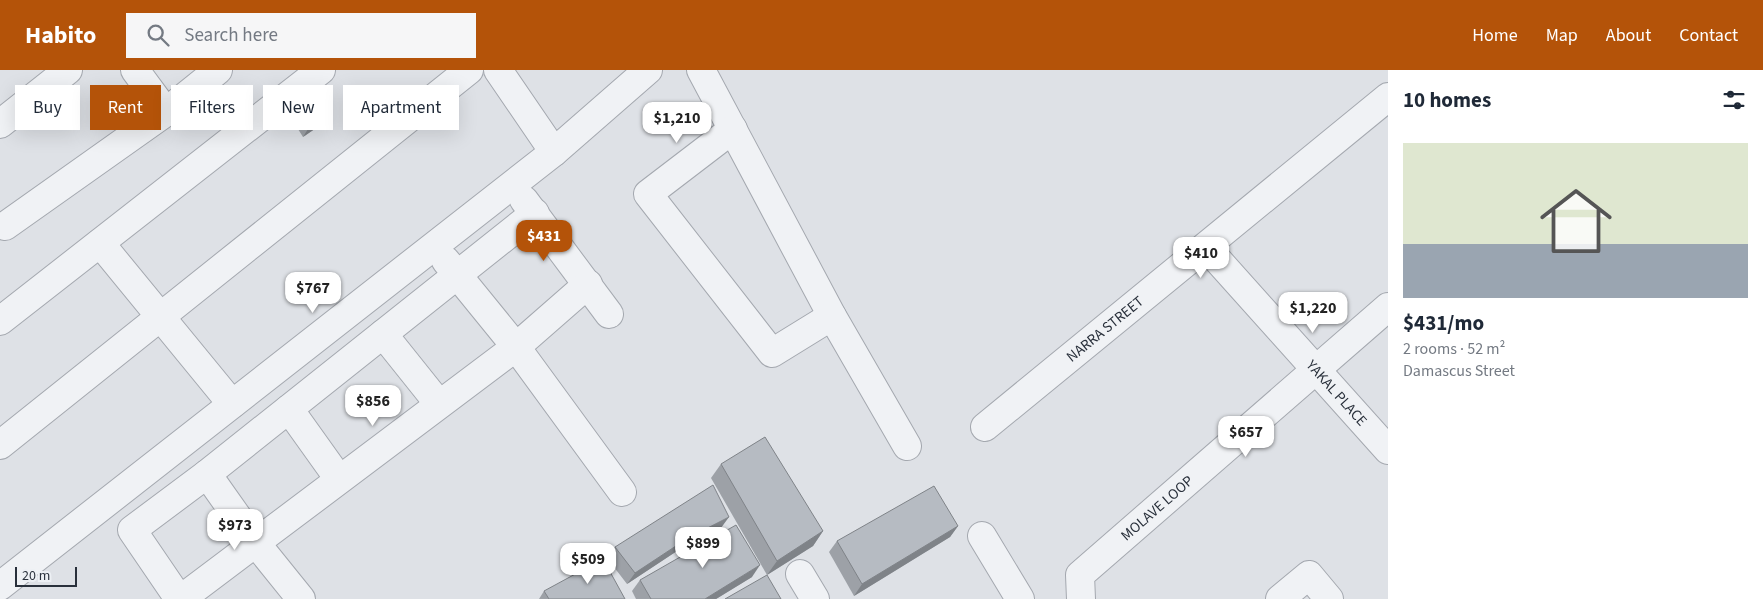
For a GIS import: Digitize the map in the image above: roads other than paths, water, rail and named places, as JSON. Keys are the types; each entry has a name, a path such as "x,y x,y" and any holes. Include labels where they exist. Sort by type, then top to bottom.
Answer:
{"street":[{"path":"0,124 68,70"},
{"path":"135,70 166,112"},
{"path":"2,225 166,112 218,70"},
{"path":"0,321 321,70"},
{"path":"0,445 469,70"},
{"path":"498,70 554,152"},
{"path":"0,586 554,152 648,70"},
{"path":"701,70 832,316 907,446"},
{"name":"NARRA STREET","path":"985,427 1388,97"},
{"path":"733,129 648,194 772,353 832,316"},
{"path":"513,184 609,314"},
{"path":"535,214 207,474 132,530 180,599 516,347 588,284"},
{"path":"100,243 232,404"},
{"path":"434,246 516,347 622,492"},
{"name":"YAKAL PLACE","path":"1206,247 1388,450"},
{"name":"MOLAVE LOOP","path":"1081,599 1080,575 1388,307"},
{"path":"383,334 439,404"},
{"path":"289,409 339,479"},
{"path":"207,474 255,542 301,599"},
{"path":"982,536 1020,599"},
{"path":"800,574 815,599"},
{"path":"1280,599 1309,575 1329,599"}]}
